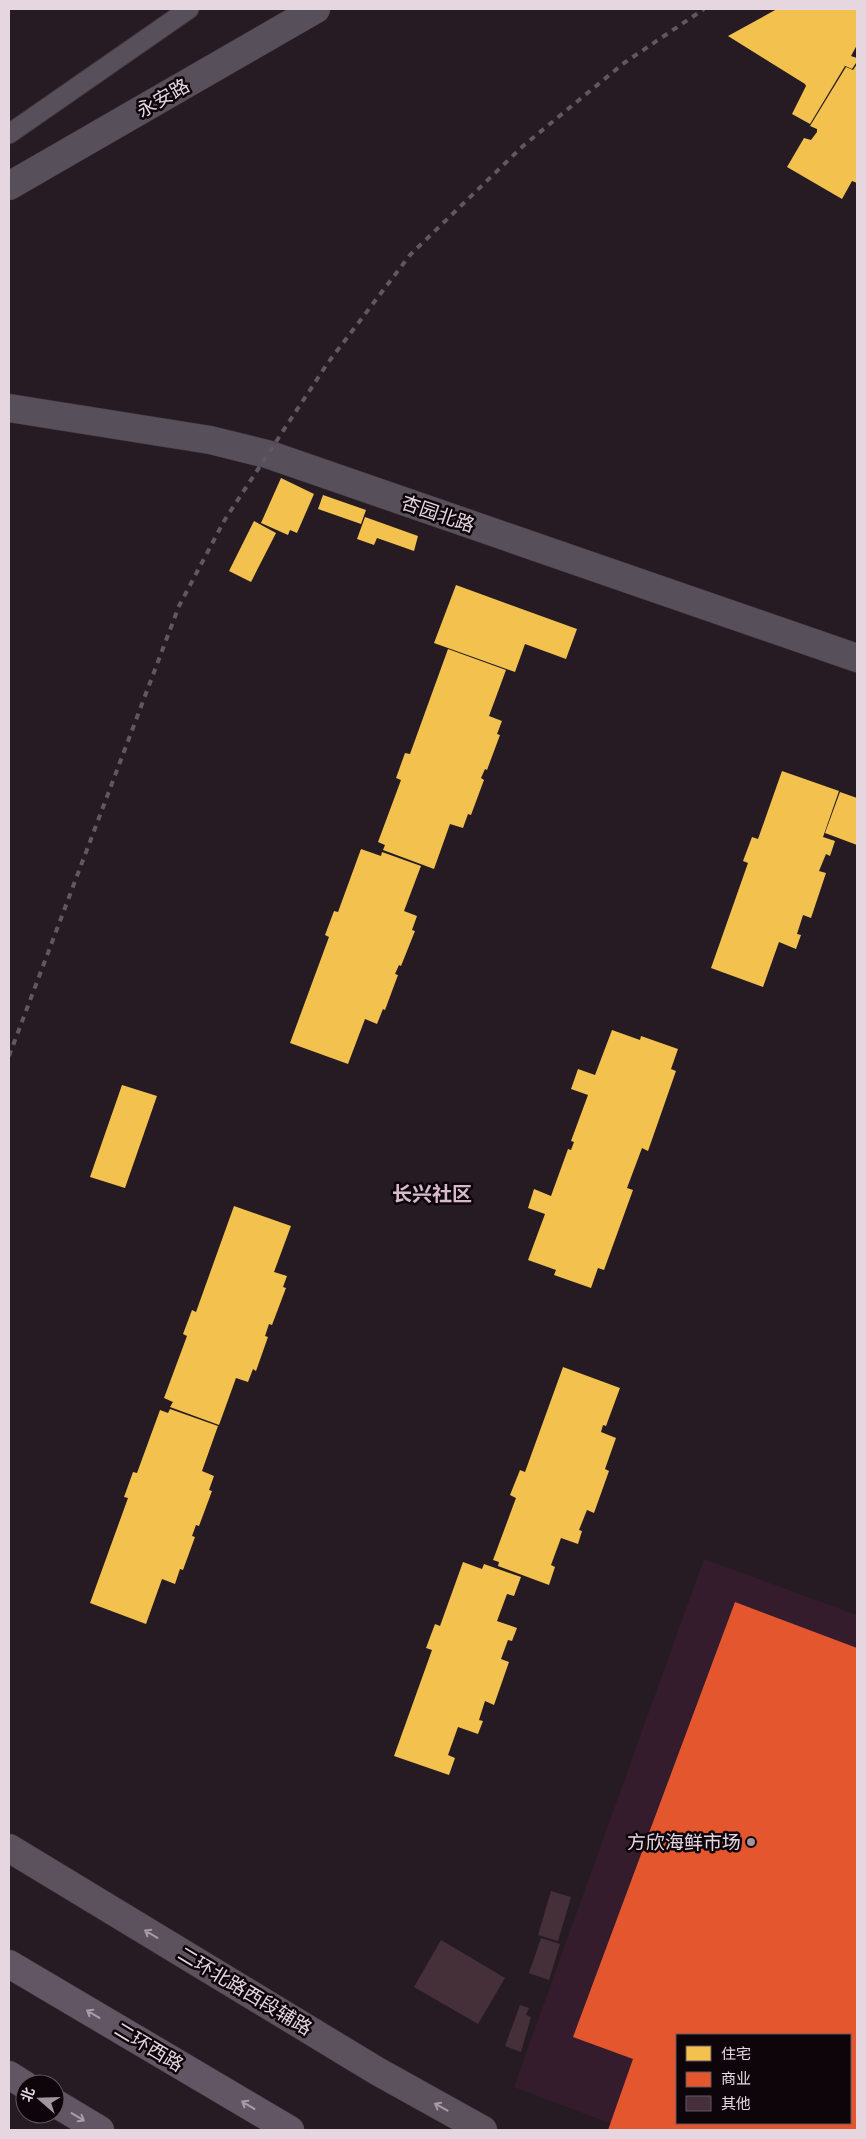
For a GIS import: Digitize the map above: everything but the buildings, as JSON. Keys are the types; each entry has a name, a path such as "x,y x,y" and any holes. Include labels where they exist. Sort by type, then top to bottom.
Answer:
{"highway":[{"name":"二环西路","path":"9,1964 290,2130"},
{"path":"65,2109 100,2130"}],"main road":[{"name":"二环北路西段辅路","path":"9,1848 377,2071 483,2130"}],"street":[{"name":"永安路","path":"9,186 316,9"},
{"name":"杏园北路","path":"9,408 210,440 267,454 857,658"}],"lane":[{"path":"9,134 189,9"}],"shaded area":[{"name":"方欣海鲜市场","path":"704,1559 857,1615 857,2130 628,2130 514,2087"}],"railway":[{"path":"9,1056 179,606 224,521 327,364 410,255 523,146 624,63 704,9"}],"place":[{"name":"方欣海鲜市场","path":"751,1842"}],"district":[{"name":"长兴社区","path":"432,1194"}]}
